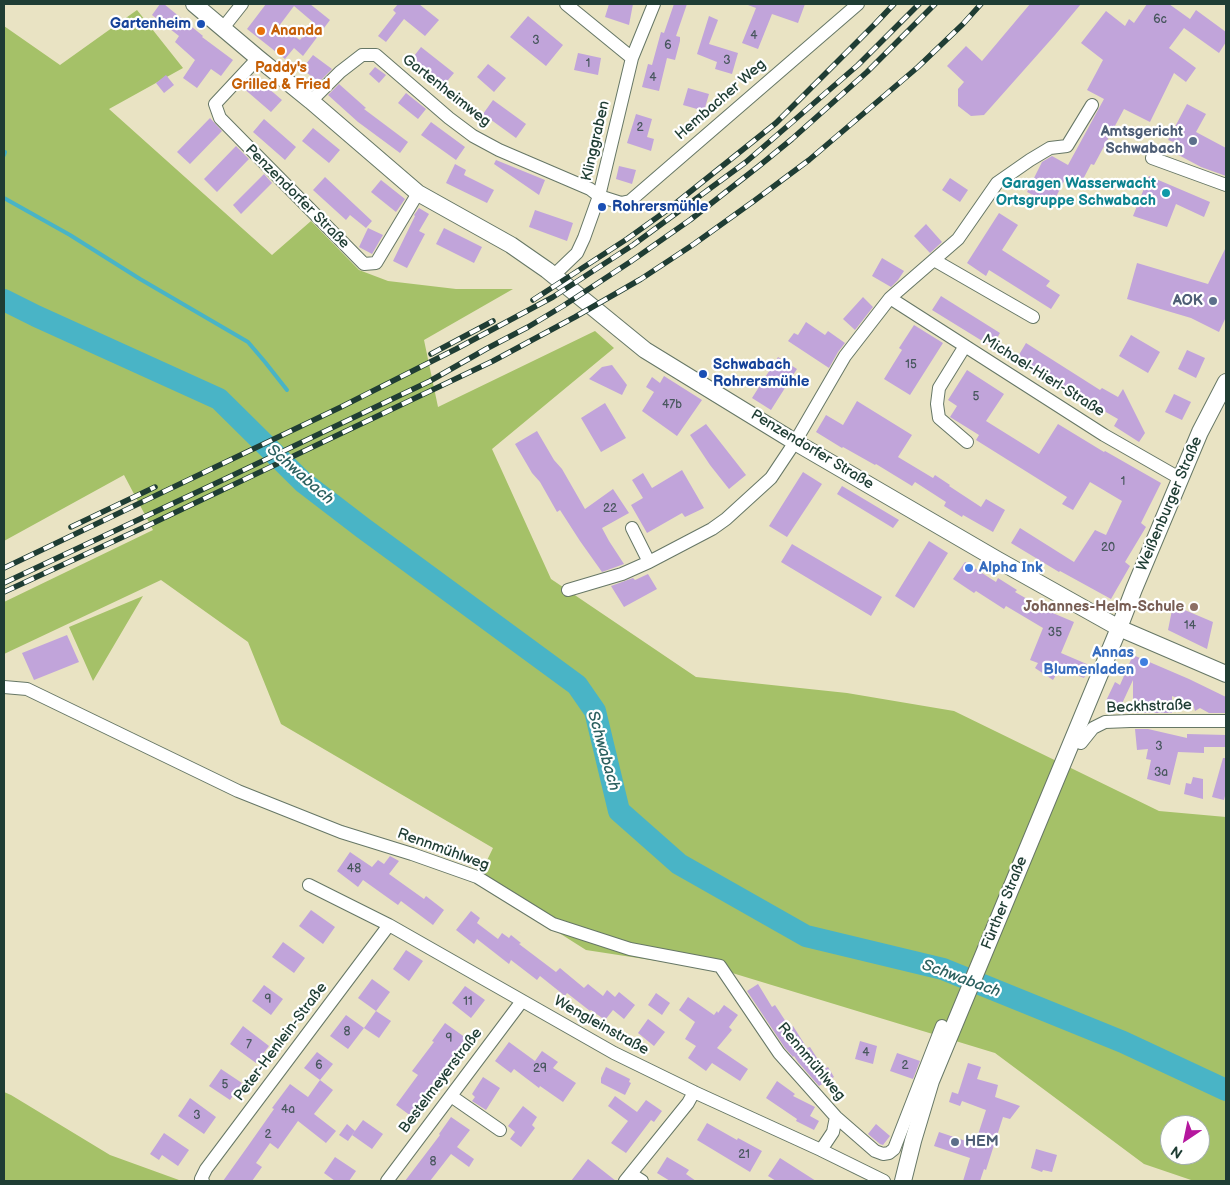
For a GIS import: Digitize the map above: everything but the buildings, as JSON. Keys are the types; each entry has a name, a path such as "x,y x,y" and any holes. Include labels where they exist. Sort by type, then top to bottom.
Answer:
{"main road":[{"name":"Penzendorfer Straße","path":"194,4 418,193 511,245 553,276 645,350 795,442 1119,628 1226,674"},
{"name":"Weißenburger Straße","path":"1119,628 1200,432 1226,382"},
{"name":"Fürther Straße","path":"903,1181 931,1081 1119,628"}],"street":[{"path":"224,28 242,4"},
{"path":"566,4 632,58"},
{"name":"Klinggraben","path":"553,276 577,253 600,196 632,58 654,4"},
{"name":"Hembacher Weg","path":"600,196 621,203 630,200 858,4"},
{"name":"Gartenheimweg","path":"311,101 340,72 362,55 376,55 449,118 473,136 499,150 590,189 600,196"},
{"name":"Penzendorfer Straße","path":"258,58 215,104 220,118 364,264 376,263 418,193"},
{"path":"568,590 622,574 712,529 726,519 771,478 795,442 845,356 890,298 958,239 997,182 1050,148 1067,146 1092,105"},
{"path":"1152,158 1226,185"},
{"path":"934,260 1033,317"},
{"name":"Michael-Hierl-Straße","path":"890,298 1104,435 1181,479"},
{"path":"965,346 939,388 937,404 939,418 968,442"},
{"path":"632,528 649,562"},
{"name":"Rennmühlweg","path":"4,687 27,689 238,791 341,832 477,877 553,924 630,948 720,966 779,1053 836,1117 833,1132 821,1150"},
{"name":"Beckhstraße","path":"1081,743 1093,728 1105,722 1130,720 1226,721"},
{"name":"Wengleinstraße","path":"309,885 388,925 614,1053 884,1181"},
{"name":"Peter-Henlein-Straße","path":"202,1180 206,1168 388,925"},
{"name":"Bestelmeyerstraße","path":"387,1181 522,1001"},
{"path":"836,1117 875,1151 883,1154 890,1153 894,1149 942,1026"},
{"path":"633,1179 694,1092"},
{"path":"450,1096 500,1130"}],"green space":[{"path":"137,10 183,68 109,109 272,255 311,221 359,270 388,281 456,289 513,289 424,340 438,407 595,331 614,348 492,449 551,579 696,677 847,693 954,711 1159,811 1226,817 1226,1181 1194,1181 1144,1164 995,1053 729,972 586,950 477,881 493,848 281,724 248,642 161,580 4,654 4,602 153,530 124,475 4,541 4,26 60,65"},
{"path":"143,596 93,681 69,627"},
{"path":"4,1092 110,1155 179,1181 4,1181"}],"waterway":[{"path":"4,198 70,235 140,279 248,342 287,390"},
{"name":"Schwabach","path":"4,300 219,399 303,482 577,685 595,711 619,811 679,864 806,936 943,969 1123,1042 1226,1090"}],"railway":[{"path":"533,300 627,239 666,211 776,123 894,4"},
{"path":"4,568 341,407 553,297 633,245 746,162 858,65 919,4"},
{"path":"4,583 430,381 563,306 690,220 759,166 867,72 935,4"},
{"path":"4,592 493,361 641,279 694,244 809,160 918,67 981,4"},
{"path":"431,354 493,321"},
{"path":"71,527 155,487"}],"place":[{"name":"Gartenheim","path":"201,24"},
{"name":"Ananda","path":"261,31"},
{"name":"Paddy's Grilled & Fried","path":"281,51"},
{"name":"Amtsgericht Schwabach","path":"1193,141"},
{"name":"Garagen Wasserwacht Ortsgruppe Schwabach","path":"1166,193"},
{"name":"Rohrersmühle","path":"602,207"},
{"name":"AOK","path":"1213,301"},
{"name":"Schwabach Rohrersmühle","path":"703,374"},
{"name":"Alpha Ink","path":"969,568"},
{"name":"Johannes-Helm-Schule","path":"1194,607"},
{"name":"Annas Blumenladen","path":"1144,662"},
{"name":"HEM","path":"955,1142"}]}
